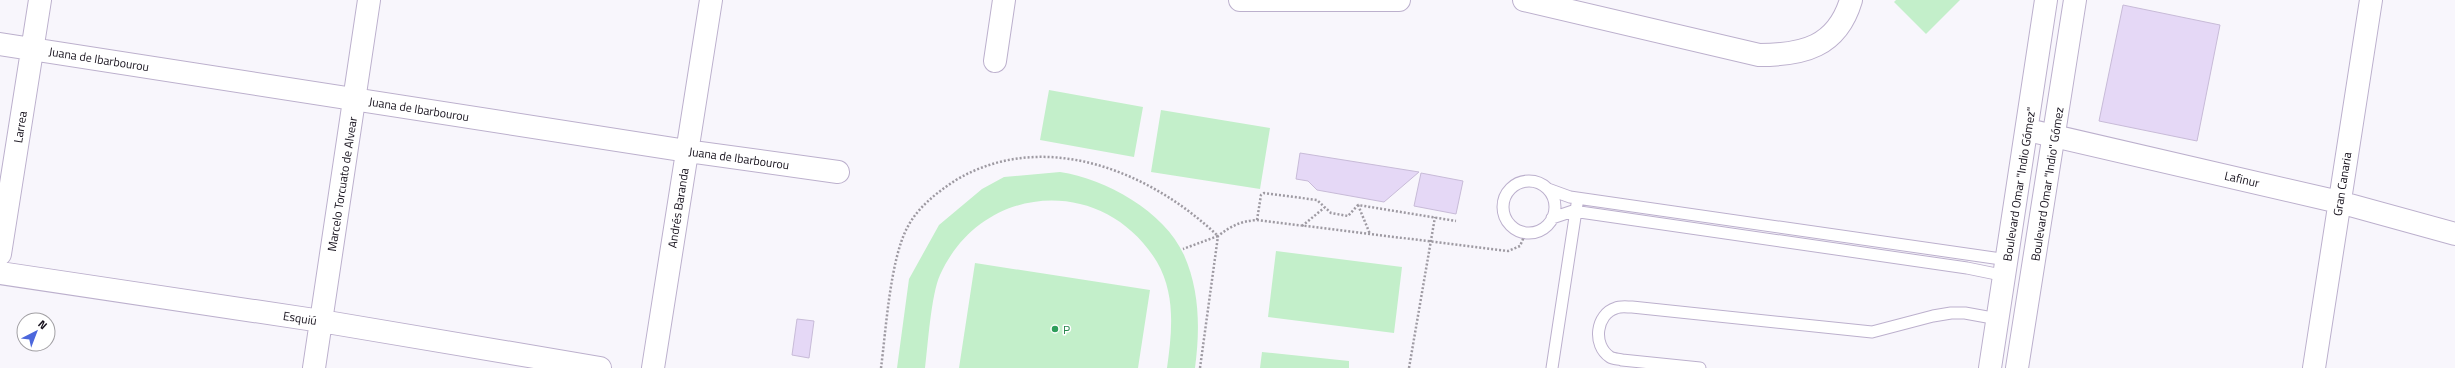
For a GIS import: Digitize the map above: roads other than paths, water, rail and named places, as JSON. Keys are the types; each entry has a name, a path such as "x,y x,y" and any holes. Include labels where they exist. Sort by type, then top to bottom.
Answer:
{"street":[{"name":"Larrea","path":"0,254 40,0"},
{"name":"Marcelo Torcuato de Alvear","path":"314,368 369,0"},
{"name":"Andrés Baranda","path":"653,368 711,0"},
{"path":"995,61 1004,0"},
{"path":"1240,0 1399,0"},
{"path":"1524,0 1759,55 1786,55 1818,45 1836,32 1846,17 1851,0"},
{"name":"Boulevard Omar \"Indio Gómez\"","path":"1990,368 2028,130 2046,0"},
{"name":"Boulevard Omar \"Indio\" Gómez","path":"2017,368 2075,0"},
{"name":"Gran Canaria","path":"2314,368 2372,0"},
{"name":"Juana de Ibarbourou","path":"0,44 687,151 838,172"},
{"name":"Lafinur","path":"2028,130 2339,202 2455,234"},
{"name":"Esquiú","path":"0,273 321,321 600,368"}],"lane":[{"path":"1527,181 1542,184 1555,193 1578,198 2007,268 1967,268 1576,211 1566,212 1552,218 1541,230 1526,232 1518,230 1507,220 1503,206 1508,191 1513,186 1527,181"},
{"path":"1548,189 1554,203 1552,218"},
{"path":"1552,368 1578,198"},
{"path":"1700,368 1622,360 1610,357 1602,347 1598,332 1602,317 1616,308 1632,307 1872,332 1933,316 1951,313 1965,312 1998,319"}],"place":[{"name":"P","path":"1055,329"}]}
